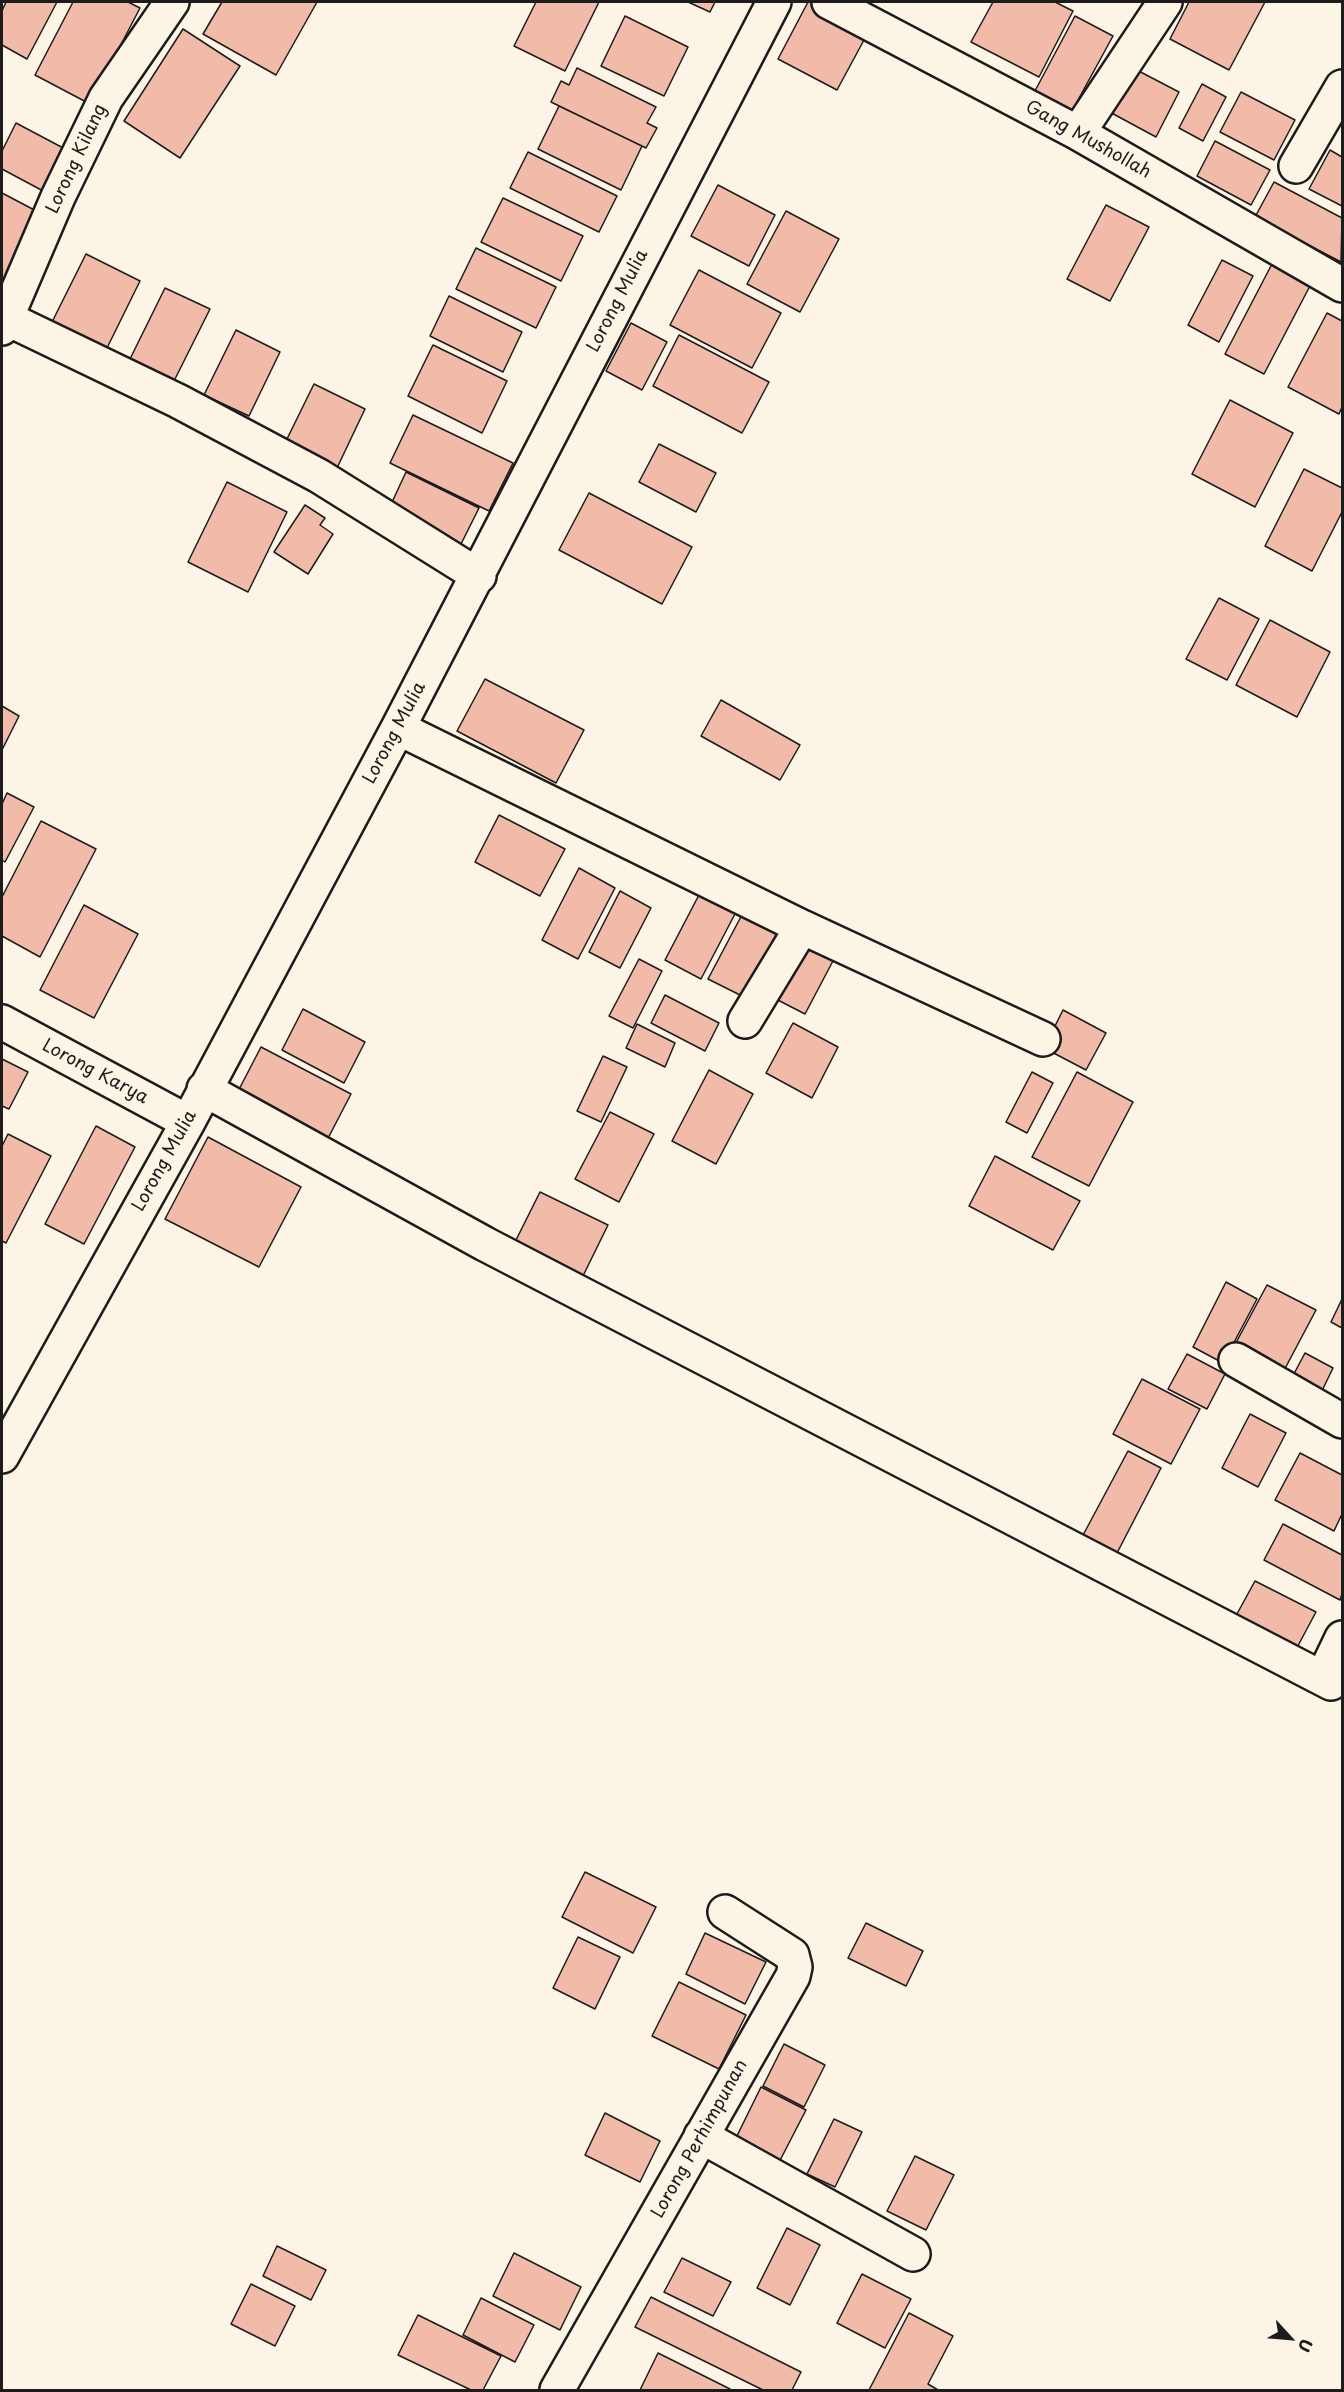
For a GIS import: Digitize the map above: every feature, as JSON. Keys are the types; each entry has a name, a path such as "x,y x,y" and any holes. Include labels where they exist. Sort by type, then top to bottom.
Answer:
{"street":[{"name":"Lorong Kilang","path":"4,323 58,197 106,98 171,2"},
{"name":"Lorong Mulia","path":"2,1456 188,1122 479,576 622,292 774,2"},
{"name":"Gang Mushollah","path":"829,2 1078,133 1342,285"},
{"path":"1078,133 1165,2"},
{"path":"1296,166 1342,87"},
{"path":"4,323 178,401 319,476 479,576"},
{"path":"398,728 802,927 1043,1039"},
{"path":"745,1021 802,927"},
{"name":"Lorong Karya","path":"2,1022 188,1122"},
{"path":"204,1089 485,1244 1331,1683 1328,1675 1330,1663 1342,1638"},
{"path":"1236,1360 1342,1421"},
{"name":"Lorong Perhimpunan","path":"557,2391 626,2274 701,2136 794,1976 795,1966 792,1955 725,1912"},
{"path":"701,2136 913,2254"}],"building":[{"path":"6,2 57,2 27,59 2,45 2,11"},
{"path":"73,2 128,2 140,8 90,104 35,75"},
{"path":"222,2 317,2 276,75 203,34"},
{"path":"536,2 599,2 565,71 514,46"},
{"path":"688,2 715,2 710,12"},
{"path":"808,2 823,2 871,27 837,90 778,59"},
{"path":"993,2 1055,2 1073,11 1039,77 971,42"},
{"path":"1189,2 1265,2 1229,70 1170,39"},
{"path":"625,16 688,47 664,96 601,66"},
{"path":"1075,16 1113,36 1066,122 1029,102"},
{"path":"183,29 240,66 180,158 124,121"},
{"path":"1129,66 1179,92 1156,137 1106,110"},
{"path":"577,68 656,107 647,123 657,128 646,148 551,102 561,81 569,85"},
{"path":"1202,84 1226,97 1203,141 1179,128"},
{"path":"1241,92 1295,120 1274,160 1220,132"},
{"path":"559,106 642,146 621,190 538,149"},
{"path":"16,123 67,150 45,192 2,169 2,151"},
{"path":"1215,141 1270,170 1251,205 1197,176"},
{"path":"1330,150 1342,157 1342,206 1309,189"},
{"path":"528,152 617,196 599,232 510,188"},
{"path":"1274,182 1342,218 1341,262 1255,217"},
{"path":"718,185 775,215 749,266 691,236"},
{"path":"2,193 42,214 4,288 2,287"},
{"path":"503,198 583,236 561,281 481,242"},
{"path":"1106,205 1149,227 1110,301 1067,279"},
{"path":"786,211 839,239 800,312 747,284"},
{"path":"476,248 556,287 536,328 456,289"},
{"path":"86,254 140,281 105,352 50,326"},
{"path":"1222,260 1253,276 1219,342 1188,325"},
{"path":"1273,262 1312,282 1264,374 1225,354"},
{"path":"699,270 781,313 752,368 670,325"},
{"path":"165,288 210,309 173,383 129,361"},
{"path":"449,296 522,332 503,372 430,336"},
{"path":"1327,313 1342,321 1342,407 1339,414 1288,387"},
{"path":"631,323 667,342 642,390 606,371"},
{"path":"236,330 280,352 249,416 204,395"},
{"path":"679,335 769,382 742,433 653,386"},
{"path":"433,345 507,381 482,433 408,396"},
{"path":"314,384 365,409 337,468 285,443"},
{"path":"1230,400 1293,433 1255,507 1192,474"},
{"path":"413,415 513,463 489,511 390,463"},
{"path":"659,444 716,473 696,512 639,482"},
{"path":"1304,469 1342,488 1342,512 1312,571 1265,546"},
{"path":"406,472 479,508 459,548 387,513"},
{"path":"227,482 287,512 248,592 188,562"},
{"path":"589,493 692,547 662,604 559,550"},
{"path":"305,505 325,518 320,525 333,534 308,574 274,552"},
{"path":"1219,598 1259,619 1227,680 1186,659"},
{"path":"1270,620 1330,652 1297,717 1236,685"},
{"path":"485,679 584,730 556,783 457,731"},
{"path":"721,700 800,745 780,780 701,736"},
{"path":"2,706 19,716 2,750"},
{"path":"7,793 34,807 5,862 2,860 2,804"},
{"path":"499,815 565,849 540,896 475,862"},
{"path":"41,821 96,849 40,957 2,936 2,897"},
{"path":"579,868 615,888 578,959 542,940"},
{"path":"620,891 651,908 620,968 589,952"},
{"path":"700,893 736,912 701,979 665,960"},
{"path":"84,905 138,934 94,1018 40,990"},
{"path":"744,911 779,929 744,997 708,979"},
{"path":"799,940 834,959 805,1014 770,996"},
{"path":"639,959 662,971 633,1028 609,1016"},
{"path":"665,995 719,1023 705,1051 651,1023"},
{"path":"303,1009 365,1042 344,1083 282,1050"},
{"path":"1063,1010 1106,1033 1086,1070 1044,1048"},
{"path":"793,1023 838,1047 812,1098 766,1073"},
{"path":"637,1024 675,1043 665,1067 626,1048"},
{"path":"261,1047 351,1094 324,1146 234,1099"},
{"path":"603,1056 627,1067 601,1122 577,1111"},
{"path":"2,1059 28,1072 9,1109 2,1106"},
{"path":"709,1070 753,1094 716,1164 672,1141"},
{"path":"1032,1072 1053,1083 1027,1133 1006,1122"},
{"path":"1077,1072 1133,1102 1089,1186 1032,1157"},
{"path":"610,1112 654,1134 619,1202 575,1179"},
{"path":"96,1126 135,1147 84,1244 45,1224"},
{"path":"8,1134 51,1156 6,1243 2,1241 2,1146"},
{"path":"208,1137 301,1187 259,1267 165,1219"},
{"path":"995,1156 1080,1201 1053,1250 969,1206"},
{"path":"540,1192 608,1225 580,1282 512,1248"},
{"path":"1226,1282 1257,1299 1223,1363 1193,1347"},
{"path":"1267,1285 1316,1310 1280,1378 1231,1352"},
{"path":"1342,1299 1342,1328 1331,1322"},
{"path":"1305,1353 1333,1368 1317,1401 1288,1385"},
{"path":"1187,1354 1225,1374 1207,1409 1168,1389"},
{"path":"1142,1379 1200,1409 1171,1464 1113,1434"},
{"path":"1250,1414 1286,1433 1258,1487 1222,1468"},
{"path":"1128,1451 1161,1468 1116,1555 1082,1537"},
{"path":"1300,1453 1342,1475 1342,1514 1334,1531 1275,1500"},
{"path":"1283,1524 1342,1555 1340,1600 1264,1560"},
{"path":"1255,1581 1316,1612 1293,1655 1232,1623"},
{"path":"585,1872 656,1907 633,1953 562,1917"},
{"path":"866,1923 923,1951 906,1986 848,1958"},
{"path":"705,1933 766,1962 745,2004 686,1974"},
{"path":"578,1937 620,1957 595,2009 553,1988"},
{"path":"679,1982 746,2015 719,2069 652,2036"},
{"path":"784,2044 825,2065 804,2107 763,2086"},
{"path":"761,2087 806,2110 774,2172 730,2150"},
{"path":"605,2113 660,2141 640,2182 585,2155"},
{"path":"834,2119 862,2132 835,2187 807,2174"},
{"path":"915,2156 954,2175 926,2230 887,2211"},
{"path":"787,2228 820,2245 790,2305 757,2288"},
{"path":"277,2246 326,2270 311,2300 263,2276"},
{"path":"514,2253 581,2287 560,2330 493,2296"},
{"path":"682,2258 731,2282 713,2316 664,2292"},
{"path":"862,2274 911,2299 885,2348 837,2323"},
{"path":"251,2284 295,2306 275,2346 231,2324"},
{"path":"651,2297 801,2372 792,2390 763,2390 635,2327"},
{"path":"481,2298 534,2325 515,2362 463,2335"},
{"path":"909,2313 953,2336 928,2384 938,2390 869,2390"},
{"path":"418,2315 501,2356 483,2390 471,2390 398,2355"},
{"path":"658,2353 730,2389 640,2390"}]}
